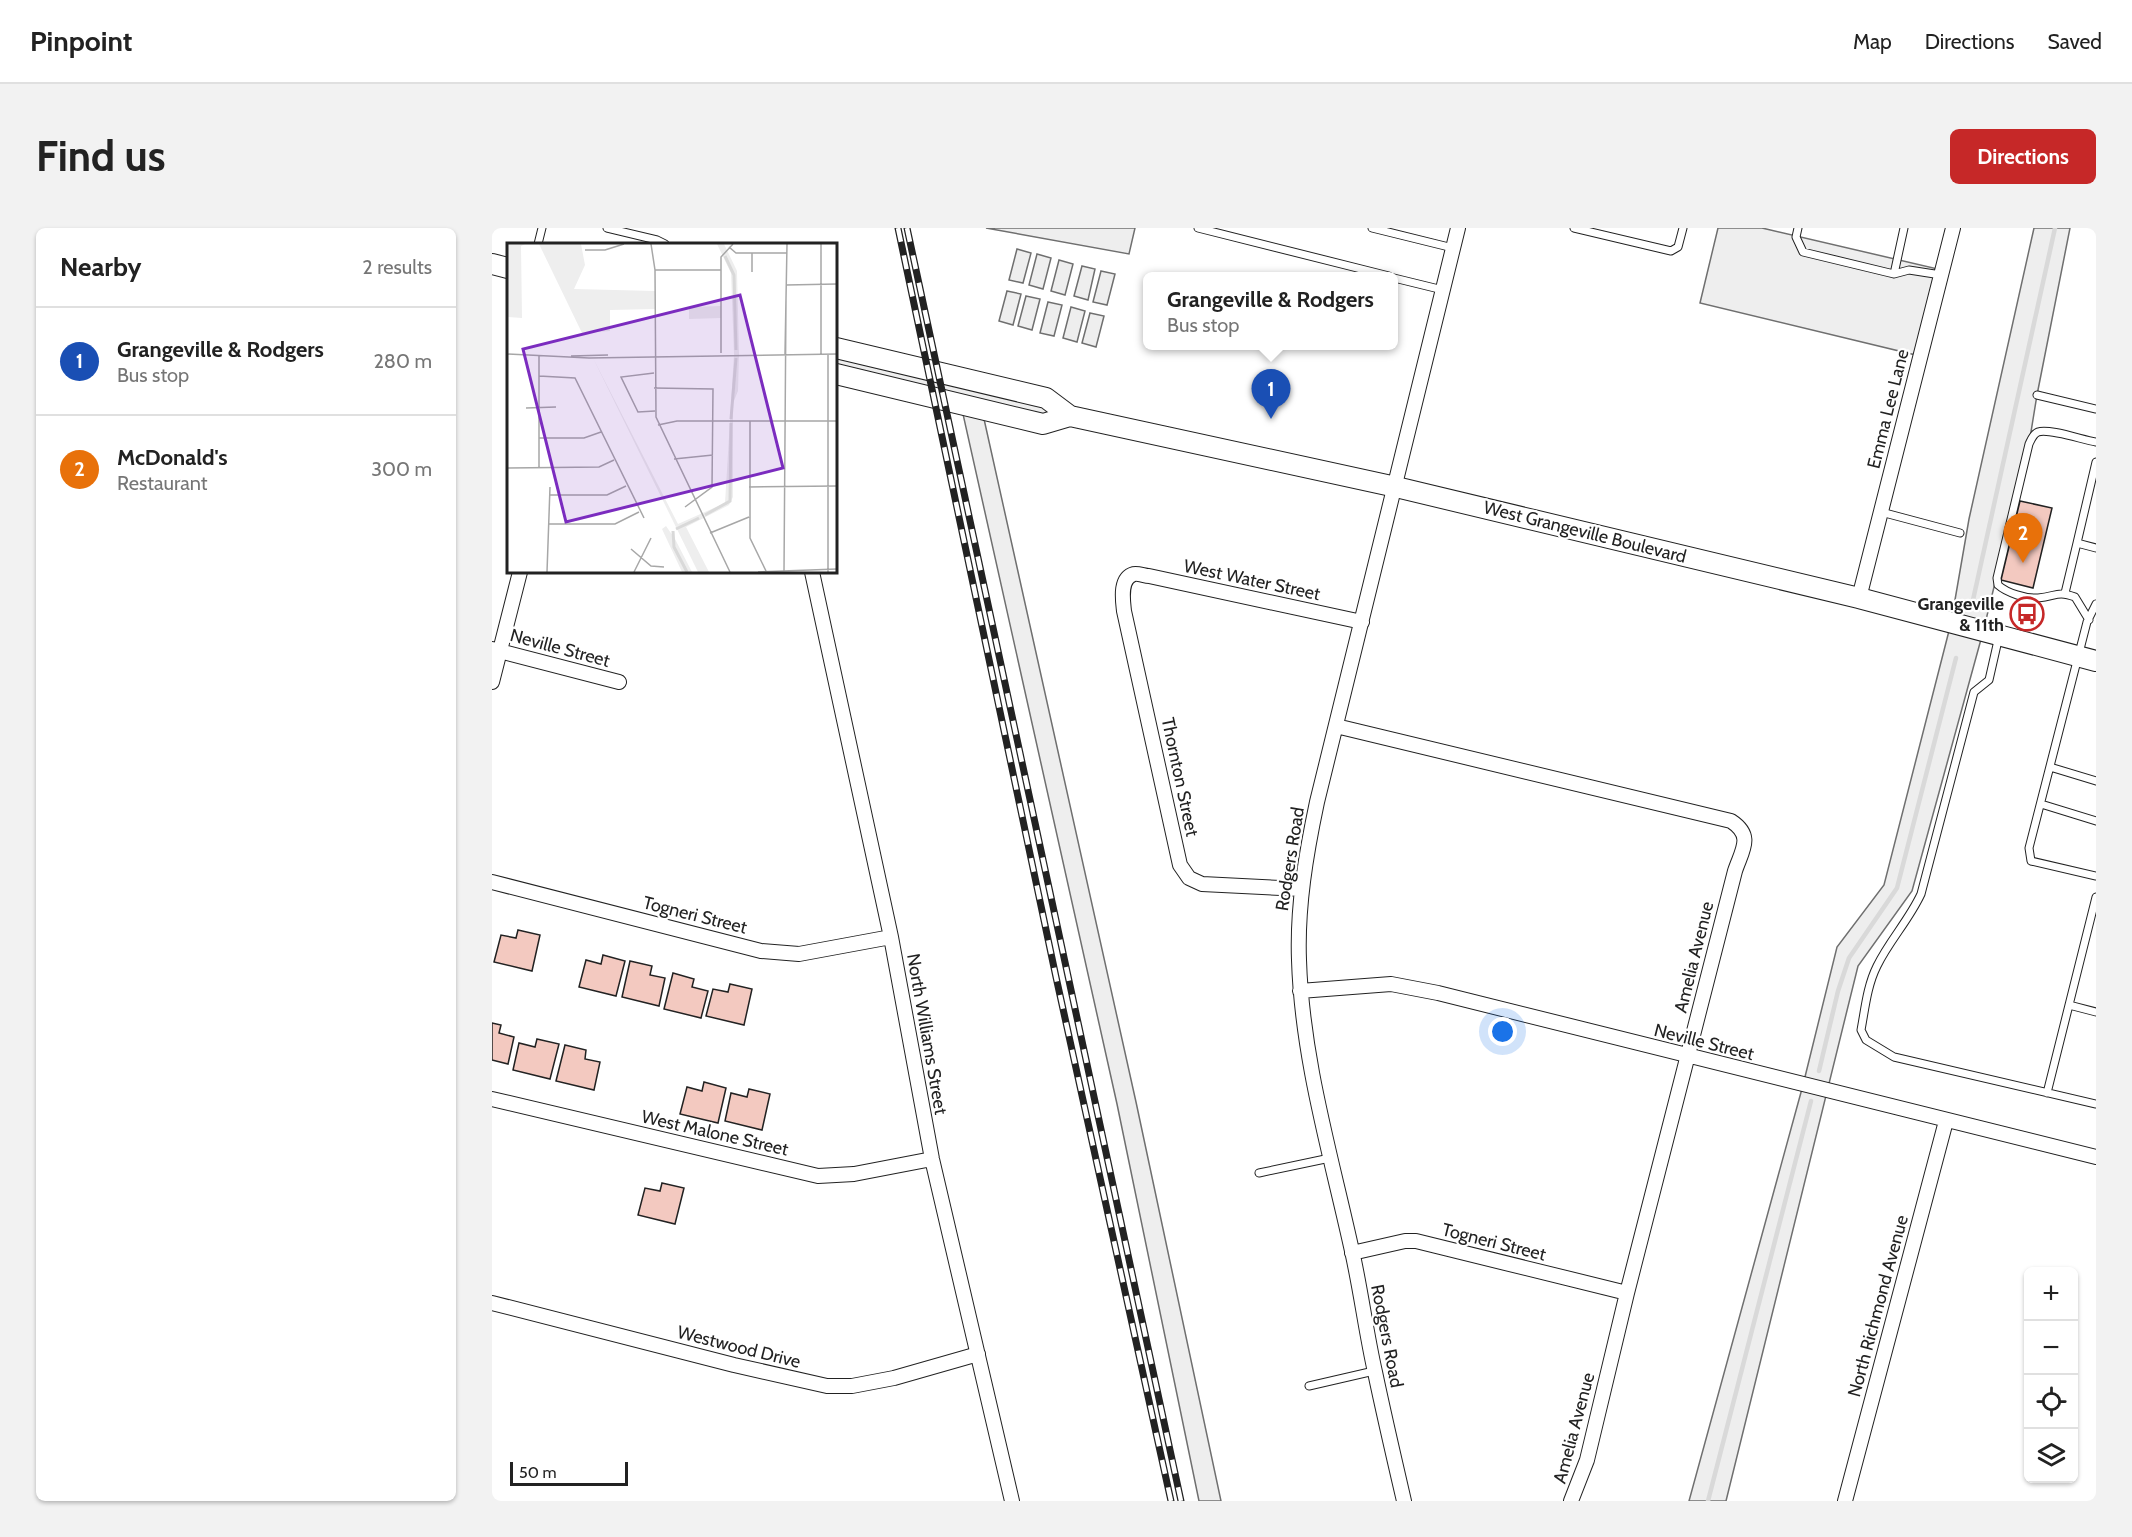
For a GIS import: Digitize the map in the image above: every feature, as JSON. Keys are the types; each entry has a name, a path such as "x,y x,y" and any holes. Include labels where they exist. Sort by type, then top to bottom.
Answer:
{"main road":[{"path":"492,264 507,268"},
{"name":"West Grangeville Boulevard","path":"837,348 1046,398 1070,416 1396,487 1859,598 2087,659"},
{"name":"West Grangeville Boulevard","path":"837,374 1043,424 1070,416"}],"street":[{"name":"Rodgers Road","path":"1404,1501 1374,1371 1352,1253 1309,1054 1300,991 1299,926 1308,846 1458,228"},
{"name":"Emma Lee Lane","path":"1859,598 1953,228"},
{"path":"492,682 496,649 520,573"},
{"name":"North Williams Street","path":"812,573 891,937 932,1159 1012,1501"},
{"name":"West Water Street","path":"1134,574 1362,622"},
{"name":"Thornton Street","path":"1134,574 1128,578 1123,591 1124,611 1180,865 1189,878 1202,884 1302,889"},
{"name":"Neville Street","path":"496,649 619,682"},
{"name":"Amelia Avenue","path":"1336,726 1731,821 1745,834 1627,1293 1587,1460 1571,1501"},
{"name":"Togneri Street","path":"492,882 761,951 799,954 891,937"},
{"name":"Neville Street","path":"1300,991 1391,984 1450,996 2096,1157"},
{"name":"West Malone Street","path":"492,1100 818,1176 854,1174 932,1159"},
{"name":"North Richmond Avenue","path":"1845,1501 1946,1121"},
{"name":"Togneri Street","path":"1352,1253 1405,1241 1416,1241 1627,1293"},
{"name":"Westwood Drive","path":"492,1303 734,1365 826,1386 852,1386 894,1378 978,1354"}],"lane":[{"path":"538,243 542,228"},
{"path":"607,228 662,243"},
{"path":"1198,228 1373,272"},
{"path":"1372,228 1453,248"},
{"path":"1574,228 1671,251 1678,247 1683,228"},
{"path":"1798,228 1796,237 1803,252 1894,274 1909,270 1941,275"},
{"path":"1894,274 1904,228"},
{"path":"1398,279 1443,290"},
{"path":"2037,394 2096,409"},
{"path":"2088,620 2080,602 2075,597 2065,593 2036,598 2004,590 1998,585 1997,578 2029,444 2033,436 2038,432 2047,432 2096,442"},
{"path":"2065,593 2096,462"},
{"path":"1881,513 1960,533"},
{"path":"2077,543 2096,548"},
{"path":"2096,604 2088,620 2087,659 2050,767 2029,848 2031,861 2096,876"},
{"path":"1999,636 1989,680 1974,692 1922,894 1871,980 1861,1030 1866,1040 1894,1057 2096,1104"},
{"path":"2050,767 2096,781"},
{"path":"2041,804 2096,821"},
{"path":"2047,1093 2096,897"},
{"path":"2069,1005 2096,1012"},
{"path":"1259,1173 1330,1158"},
{"path":"1309,1386 1374,1371"}],"shaded area":[{"path":"986,228 1135,228 1129,254"},
{"path":"1718,228 1762,228 1942,270 1920,356 1700,303"},
{"path":"2034,228 2070,228 2029,444 1983,632 1912,891 1858,966 1726,1501 1689,1501 1803,1085 1837,947 1884,885 1951,623 1969,519"},
{"path":"1017,249 1031,253 1023,283 1009,280"},
{"path":"1037,254 1051,258 1043,289 1029,285"},
{"path":"1059,260 1073,264 1065,295 1051,291"},
{"path":"1082,266 1095,269 1088,300 1074,296"},
{"path":"1101,271 1115,274 1107,305 1093,302"},
{"path":"1007,291 1021,294 1013,325 999,321"},
{"path":"1026,296 1040,299 1032,330 1018,326"},
{"path":"1048,302 1062,305 1054,336 1040,333"},
{"path":"1071,307 1085,311 1077,342 1063,338"},
{"path":"1090,313 1104,316 1096,347 1082,343"},
{"path":"837,348 939,373 1070,416 982,410 1136,1102 1221,1501 1199,1501 1117,1104 961,405 837,374"}],"building":[{"path":"2020,501 2052,508 2033,588 2001,580"},
{"path":"518,930 540,935 532,971 494,962 501,935 516,938"},
{"path":"603,955 625,961 616,996 579,987 586,960 601,964"},
{"path":"630,961 652,966 650,975 665,978 659,1006 622,997"},
{"path":"673,973 694,979 692,987 708,991 701,1018 664,1009"},
{"path":"730,984 752,989 744,1025 706,1016 713,989 728,992"},
{"path":"492,1023 501,1025 499,1033 514,1037 508,1064 492,1060"},
{"path":"537,1039 559,1044 550,1079 513,1070 519,1043 535,1047"},
{"path":"565,1045 586,1050 585,1059 600,1062 594,1090 556,1081"},
{"path":"704,1082 726,1088 718,1123 680,1114 687,1087 702,1091"},
{"path":"749,1089 770,1094 762,1130 725,1121 731,1093 747,1097"},
{"path":"662,1183 684,1188 675,1224 638,1215 645,1188 660,1191"}],"waterway":[{"path":"1973,600 2055,228"},
{"path":"1819,1071 1838,991 1849,958 1897,888 1956,658"},
{"path":"1708,1501 1811,1101"}],"railway":[{"path":"898,228 1056,977 1171,1501"},
{"path":"907,228 1181,1501"}],"place":[{"name":"Grangeville & Rodgers","path":"1271,419"},
{"name":"McDonald's","path":"2023,563"},
{"name":"Grangeville & 11th","path":"2027,614"}]}
